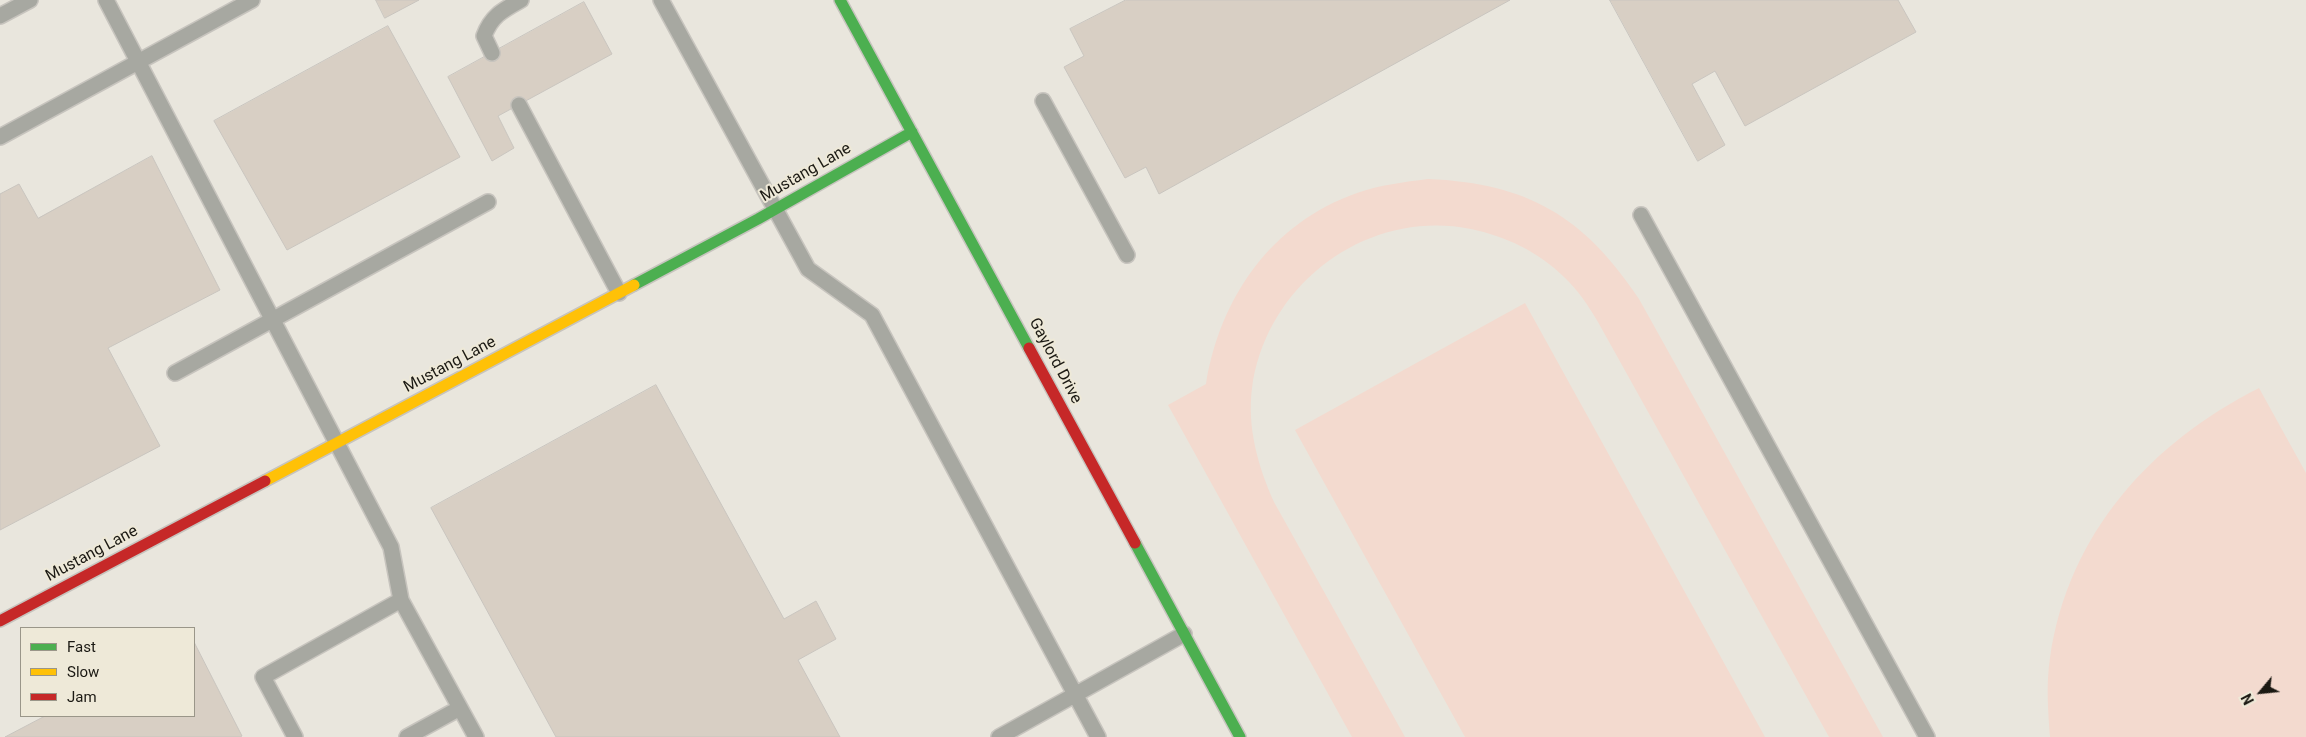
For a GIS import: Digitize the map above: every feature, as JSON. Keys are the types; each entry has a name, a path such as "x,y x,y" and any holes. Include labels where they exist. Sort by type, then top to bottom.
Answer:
{"street":[{"name":"Gaylord Drive","path":"840,0 1240,737"},
{"name":"Mustang Lane","path":"0,621 774,210 912,132"}],"lane":[{"path":"0,16 30,0"},
{"path":"106,0 391,547 402,600 476,737"},
{"path":"0,137 252,0"},
{"path":"492,53 484,36 488,23 498,12 521,0"},
{"path":"660,0 808,269 872,315 1098,737"},
{"path":"1043,101 1127,255"},
{"path":"519,105 619,293"},
{"path":"175,373 488,202"},
{"path":"1641,216 1927,737"},
{"path":"295,737 263,677 402,600"},
{"path":"1000,737 1184,634"},
{"path":"407,737 460,708"}],"shaded area":[{"path":"1428,179 1463,182 1495,188 1524,197 1550,209 1597,246 1618,270 1639,299 1883,737 1829,737 1598,322 1574,287 1544,260 1521,246 1471,229 1432,226 1395,230 1360,243 1328,262 1300,286 1278,316 1261,350 1252,388 1251,418 1255,446 1263,475 1274,502 1405,737 1352,737 1168,405 1206,384 1213,352 1223,322 1237,294 1254,268 1275,244 1299,223 1326,206 1357,193 1383,186"},
{"path":"1525,303 1765,737 1465,737 1295,430"},
{"path":"2259,388 2306,473 2306,737 2050,737 2048,678 2050,658 2060,613 2075,571 2095,533 2120,497 2150,465 2183,436 2219,410"}],"building":[{"path":"376,0 419,0 385,18"},
{"path":"1126,0 1510,0 1159,194 1146,167 1125,178 1064,67 1084,56 1070,29"},
{"path":"1610,0 1898,0 1916,32 1745,126 1715,71 1692,84 1725,145 1698,161"},
{"path":"584,2 612,54 498,116 514,148 492,161 448,77"},
{"path":"388,26 460,157 287,250 214,121"},
{"path":"152,156 220,290 108,348 160,446 0,530 0,194 19,184 38,218"},
{"path":"656,385 784,619 816,601 836,639 798,660 840,737 556,737 431,508"},
{"path":"195,644 242,736 240,737 5,737 43,717 195,717"}],"traffic: fast":[{"path":"840,0 1029,348"},
{"path":"634,285 758,219 912,132"},
{"path":"1135,543 1240,737"}],"traffic: slow":[{"path":"265,481 634,285"}],"traffic: jam":[{"path":"1029,348 1135,543"},
{"path":"0,621 265,481"}]}
